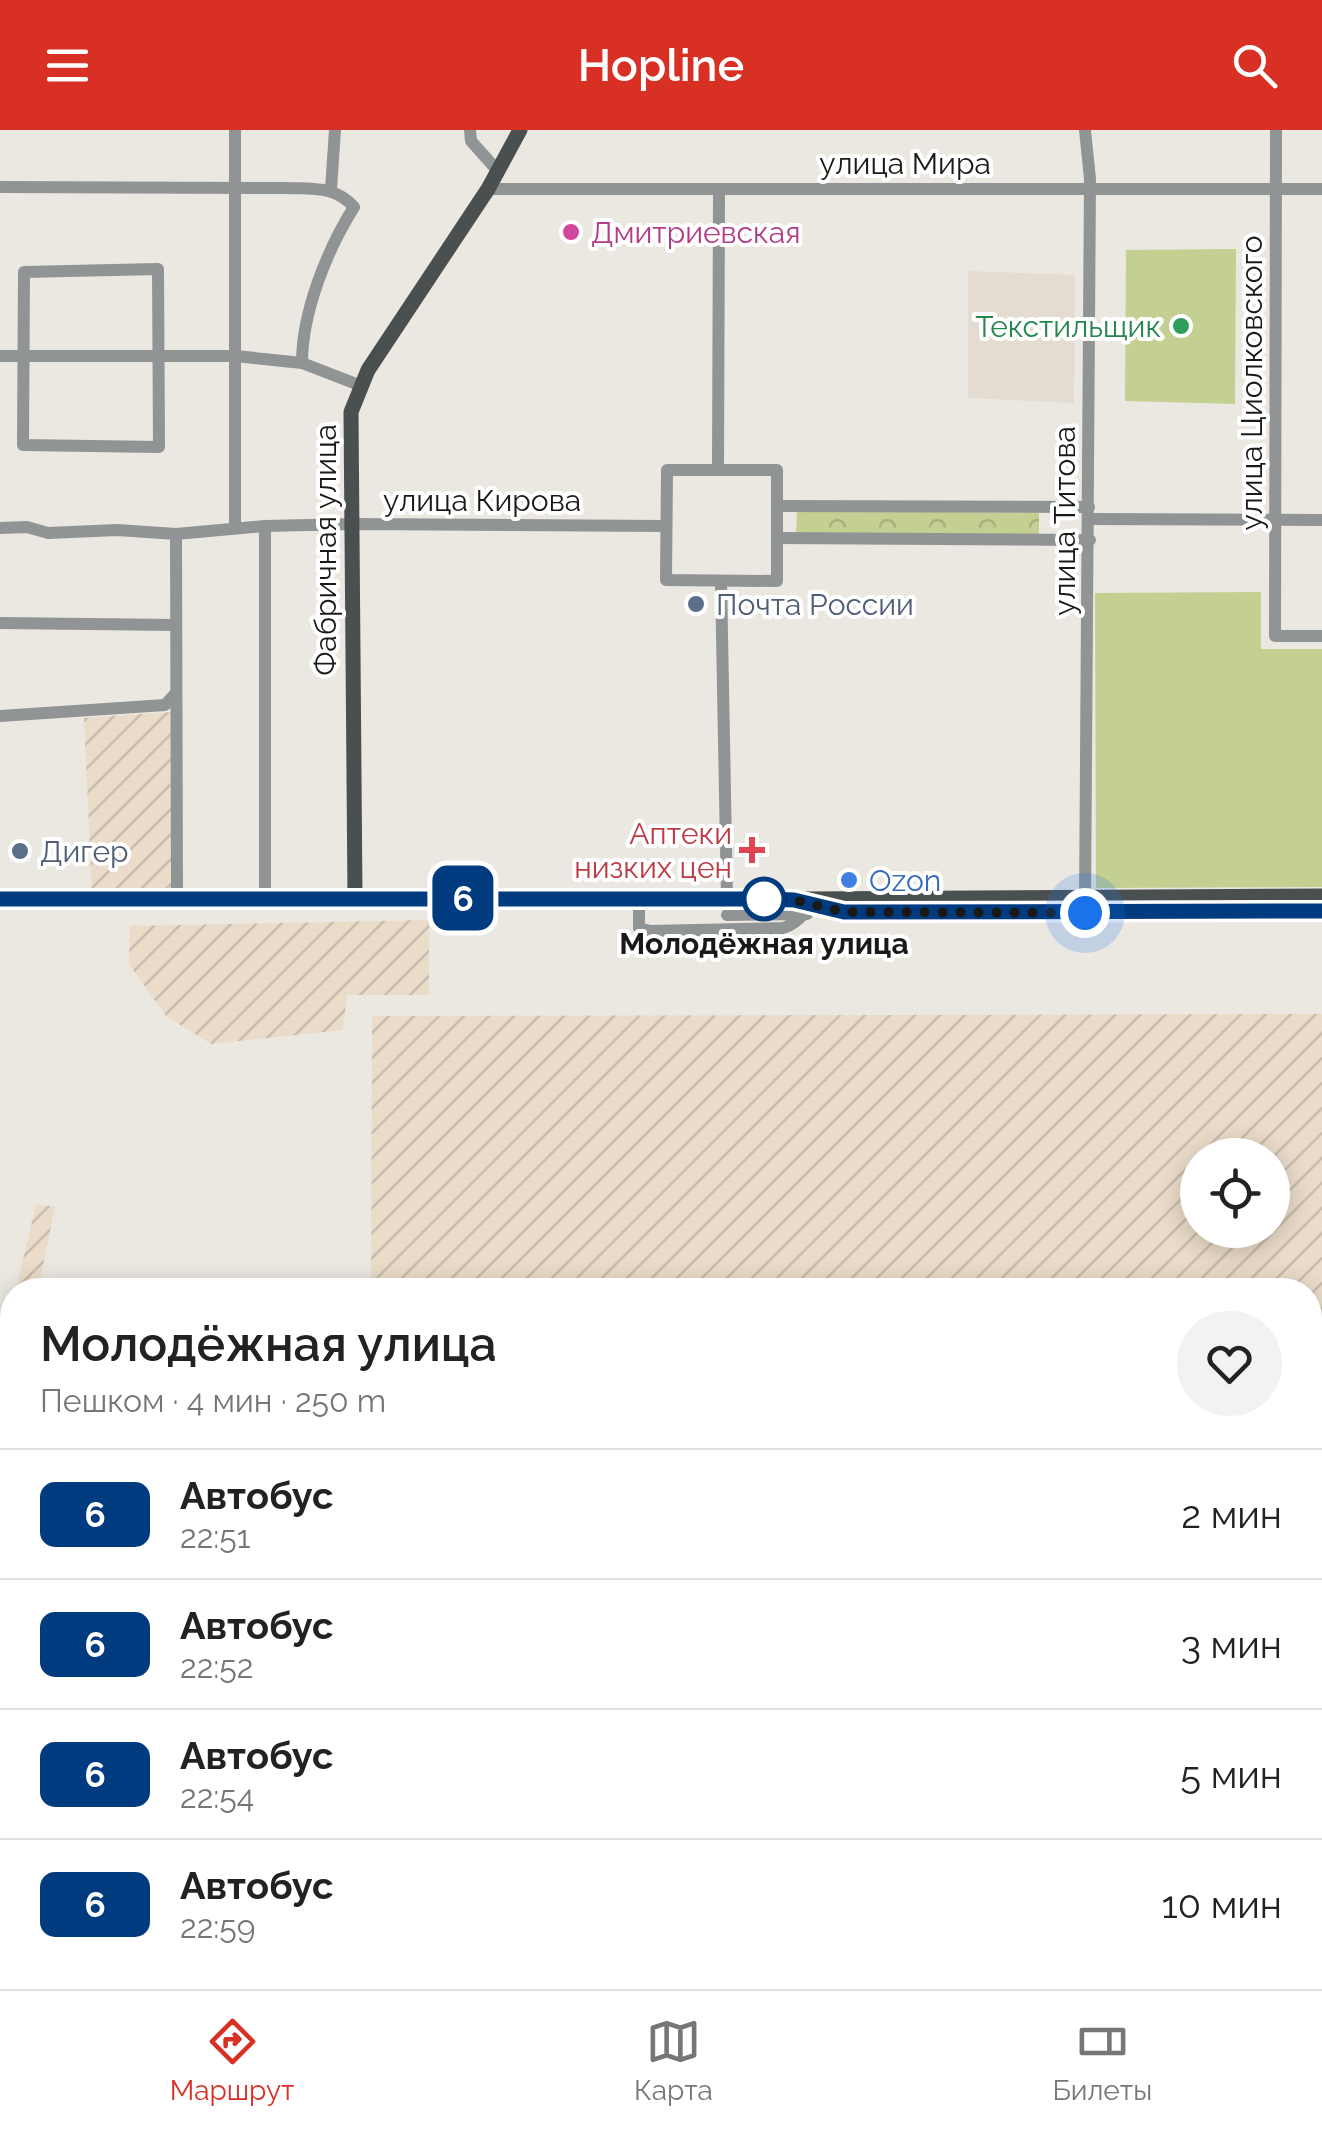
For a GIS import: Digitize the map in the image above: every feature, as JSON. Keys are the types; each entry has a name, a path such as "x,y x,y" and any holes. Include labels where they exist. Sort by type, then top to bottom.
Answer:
{"main road":[{"name":"Фабричная улица","path":"355,897 351,412 360,386 488,189 520,130"},
{"path":"1085,905 1322,896"},
{"path":"355,897 639,900 727,907 1085,905 1322,912"}],"street":[{"path":"235,130 235,528"},
{"path":"330,190 334,130"},
{"path":"470,130 471,141 497,170"},
{"name":"улица Титова","path":"1085,130 1090,188 1085,905"},
{"name":"улица Циолковского","path":"1276,130 1276,636 1322,636"},
{"path":"0,188 330,190 354,206 309,308 302,338 302,364"},
{"name":"улица Мира","path":"488,189 1322,189"},
{"path":"718,470 720,190"},
{"path":"158,269 159,447 23,446 24,356 24,272 158,269"},
{"path":"0,356 236,356 302,364 360,386"},
{"path":"666,470 777,470 777,506 777,581 666,580 666,470"},
{"path":"777,506 1322,520"},
{"name":"улица Кирова","path":"0,528 176,534 353,524 666,526"},
{"path":"264,898 265,526"},
{"path":"176,534 177,898"},
{"path":"777,538 1090,540"},
{"path":"721,580 727,907"},
{"path":"0,623 176,625"},
{"path":"0,716 165,705 176,694"},
{"path":"0,899 355,897"},
{"path":"639,900 639,928 657,931 783,928 792,926 814,906"}],"shaded area":[{"path":"968,271 1075,275 1074,403 968,398"},
{"path":"171,712 172,893 92,893 84,718"},
{"path":"429,920 429,995 347,995 343,1030 211,1044 166,1016 129,964 130,926"},
{"path":"1322,1014 1322,1278 371,1278 372,1016"},
{"path":"36,1204 55,1207 40,1278 19,1278"}],"green space":[{"name":"Текстильщик","path":"1236,249 1235,404 1125,401 1126,250"},
{"path":"797,511 1039,513 1039,535 796,534"},
{"path":"1261,592 1261,649 1322,649 1322,887 1096,888 1095,593"}],"bus line":[{"name":"6","path":"0,899 767,899 794,900 844,912 1322,911"}],"place":[{"name":"Дмитриевская","path":"571,232"},
{"name":"Текстильщик","path":"1181,326"},
{"name":"Почта России","path":"696,604"},
{"name":"Аптеки низких цен","path":"752,850"},
{"name":"Дигер","path":"20,851"},
{"name":"Ozon","path":"849,880"},
{"name":"Молодёжная улица","path":"764,899"}],"route":[{"path":"764,899 794,900 844,912 1085,913"}]}
